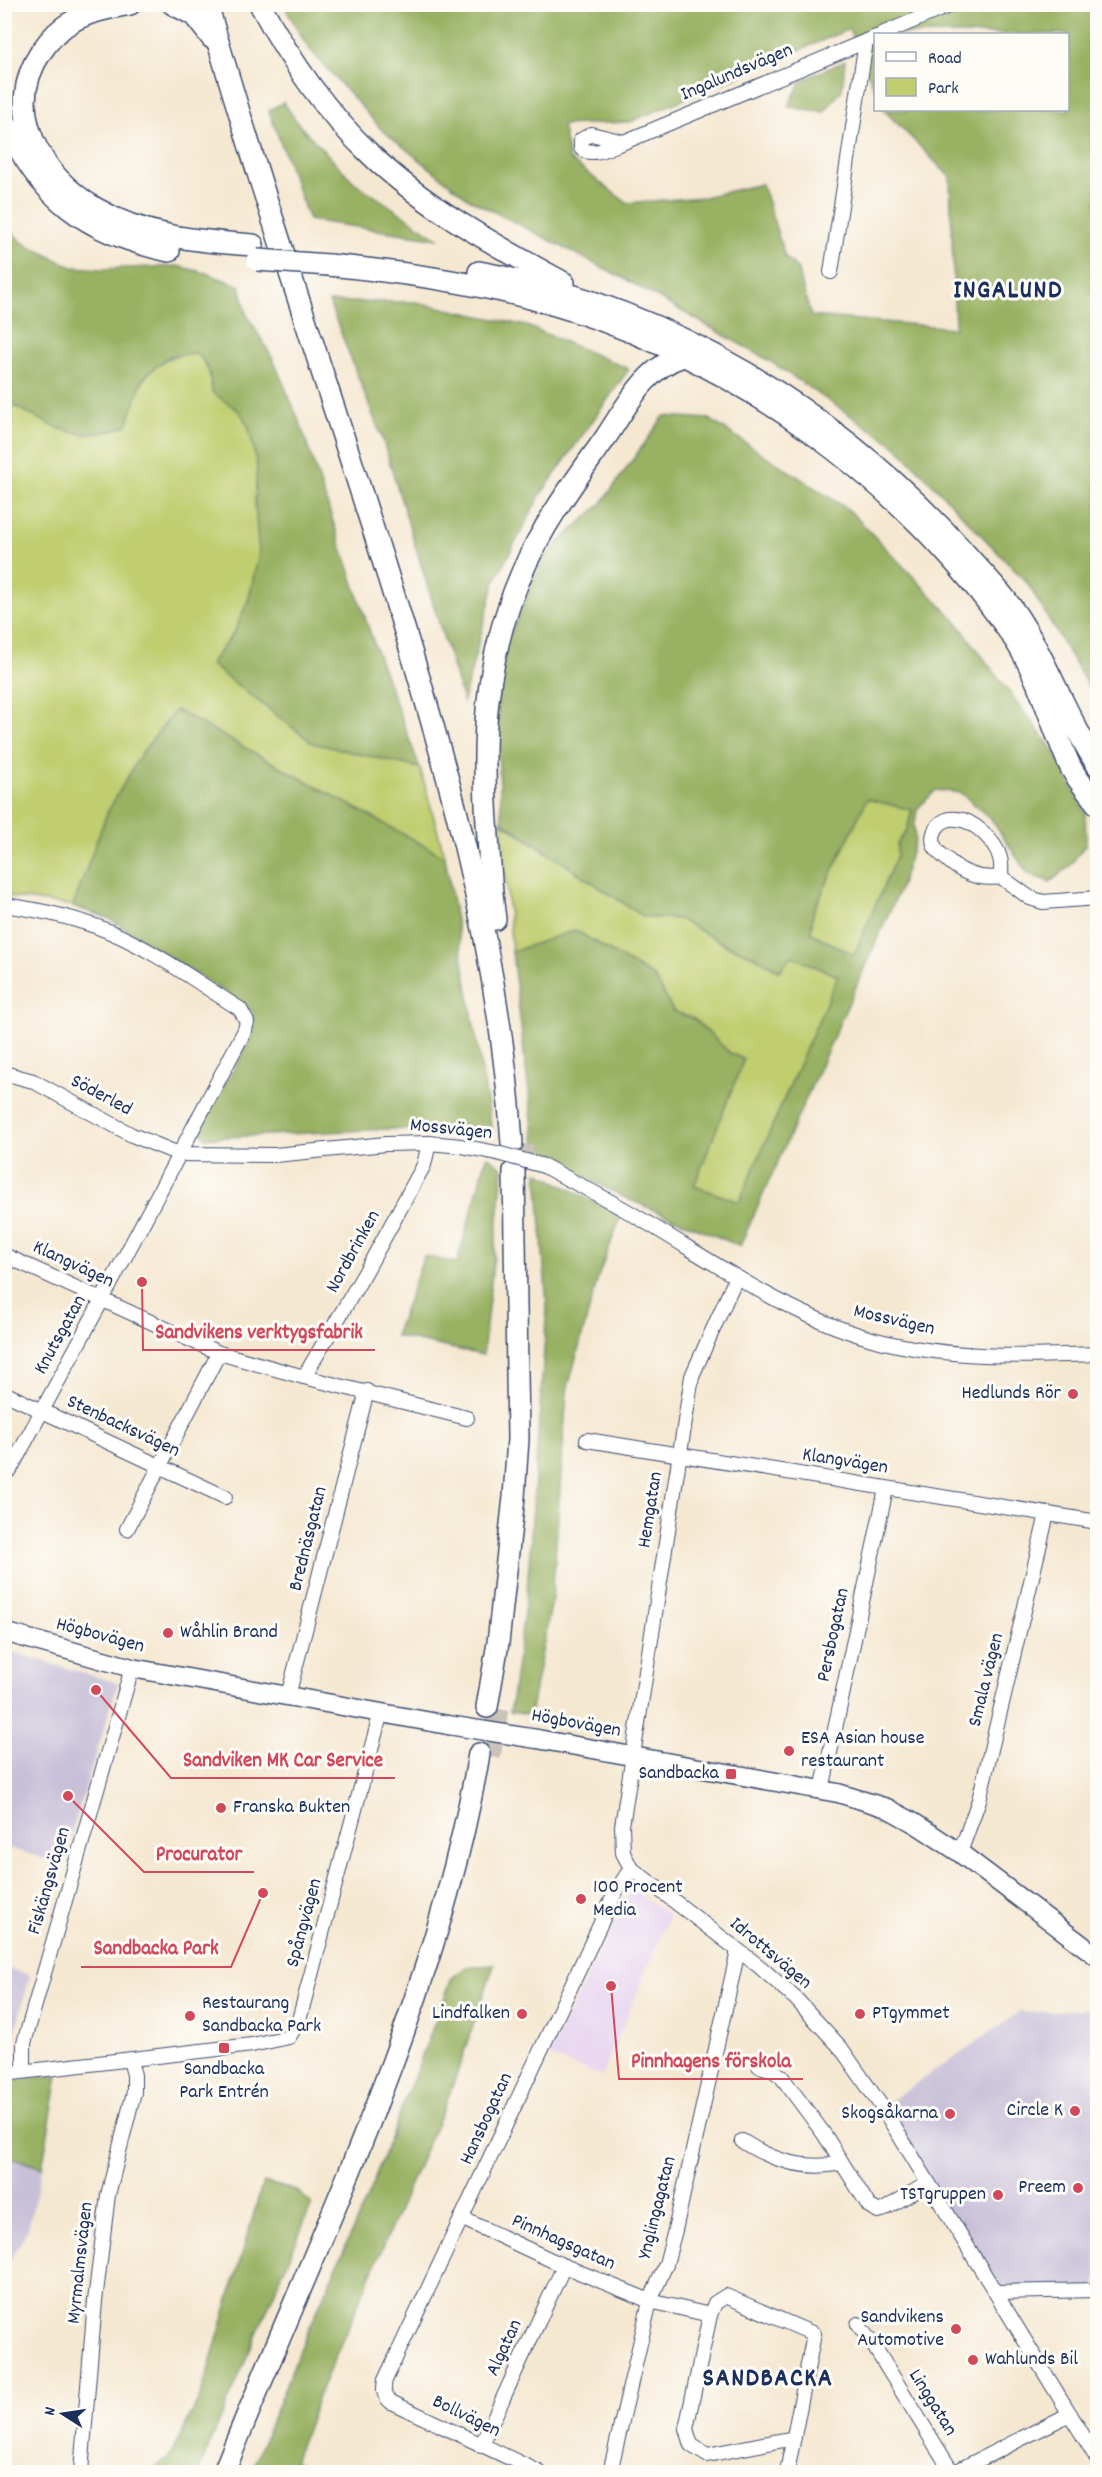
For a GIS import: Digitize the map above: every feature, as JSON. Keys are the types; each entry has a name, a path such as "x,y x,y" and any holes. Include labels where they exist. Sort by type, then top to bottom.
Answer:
{"highway":[{"path":"130,4 91,13 73,21 56,33 34,63 28,77 25,116 36,150 49,169 70,190 93,207 118,221 174,238 255,253"},
{"path":"173,4 194,15 208,32 222,58"},
{"path":"207,4 222,58 411,649 450,783 481,909 504,1062 511,1147"},
{"path":"222,4 273,175 423,647 461,778 493,907"},
{"path":"261,4 308,82 370,155 404,183 479,236 607,306"},
{"path":"4,120 23,158 38,179 58,200 87,221 112,235 142,245 200,255 255,253 427,262 487,273 541,285 607,306 678,336 734,365 784,395 836,432 889,476 936,521 1003,596 1030,634 1087,749 1098,766"},
{"path":"326,258 485,287 546,302 647,338 736,384 829,445 927,533 988,604 1016,643 1034,675 1073,771 1098,805"},
{"path":"511,1147 515,1064 493,907 486,804 486,709 492,666 521,574 548,525 640,387 661,365 683,356"},
{"path":"493,1708 518,1439 527,1170"},
{"path":"224,2472 341,2196 398,2054 436,1935 484,1756 478,1821 447,1939 408,2057 351,2202 237,2472"}],"main road":[{"name":"Högbovägen","path":"4,1632 132,1668 861,1798 887,1808 960,1853 1098,1957"}],"street":[{"path":"884,33 953,4"},
{"name":"Ingalundsvägen","path":"624,142 871,39"},
{"name":"Ingalundsvägen","path":"831,272 871,39"},
{"path":"1001,877 1001,860 985,835 955,818 941,822 936,828 934,846 957,868 973,876 989,879 1001,877 1030,898 1043,902 1098,898"},
{"path":"4,905 63,916 132,942 243,1012 247,1023 245,1030 178,1154"},
{"name":"Söderled","path":"4,1073 33,1081 132,1135 178,1154"},
{"name":"Mossvägen","path":"178,1154 275,1155 386,1144 429,1143 511,1147 527,1170 638,1217 736,1278 814,1317 871,1338 905,1347 987,1356 1098,1354"},
{"name":"Nordbrinken","path":"304,1377 424,1165 429,1143"},
{"name":"Knutsgatan","path":"10,1470 178,1154"},
{"name":"Klangvägen","path":"4,1255 219,1353 467,1418"},
{"name":"Hemgatan","path":"633,1756 692,1376 736,1278"},
{"path":"127,1529 219,1353"},
{"name":"Brednäsgatan","path":"288,1696 367,1391"},
{"name":"Stenbacksvägen","path":"4,1393 225,1497"},
{"name":"Klangvägen","path":"587,1440 1098,1522"},
{"name":"Persbogatan","path":"822,1790 886,1489"},
{"name":"Smala vägen","path":"960,1853 979,1800 1047,1514"},
{"name":"Fiskängsvägen","path":"24,2071 24,2043 132,1668"},
{"name":"Spångvägen","path":"4,2074 277,2041 289,2037 299,2020 381,1712"},
{"path":"632,1868 623,1853 622,1826 633,1756"},
{"name":"Idrottsvägen","path":"632,1868 796,1999 842,2048 882,2107 1098,2460"},
{"name":"Hansbogatan","path":"383,2389 385,2380 616,1891 632,1868"},
{"name":"Ynglingagatan","path":"610,2472 650,2301 666,2264 675,2230 738,1951"},
{"name":"Myrmalmsvägen","path":"81,2472 95,2301 108,2195 134,2092 134,2075 130,2060"},
{"path":"759,2066 771,2069 781,2076 842,2163 868,2206 878,2211 883,2210 928,2183"},
{"path":"741,2141 781,2161 809,2167 842,2163"},
{"name":"Pinnhagsgatan","path":"461,2218 564,2266 650,2301 710,2315"},
{"name":"Algatan","path":"481,2446 564,2266"},
{"path":"995,2292 1098,2290"},
{"path":"787,2472 794,2438 814,2334 726,2296 715,2303 710,2315 686,2429 691,2445 707,2455 794,2438"},
{"name":"Linggatan","path":"858,2324 953,2472"},
{"name":"Bollvägen","path":"383,2389 385,2396 391,2402 539,2472"},
{"path":"953,2472 1070,2414"}],"shaded area":[{"path":"4,1650 118,1683 62,1864 5,1847"},
{"path":"631,1889 669,1916 602,2076 548,2056"},
{"path":"5,1968 30,1975 5,2072"},
{"path":"1097,2008 1097,2290 995,2292 882,2107 1021,2011 1024,2013"},
{"path":"5,2155 42,2168 28,2229 5,2271"}],"green space":[{"path":"284,5 1097,5 1097,701 1028,584 897,447 768,360 625,279 469,199 382,130 307,46","holes":["849,29 874,88 874,33 1069,33 1069,111 885,111 950,177 955,328 811,316 797,268 785,257 762,184 704,197 627,203 569,159 562,125 630,122"]},
{"path":"845,61 842,90 824,112 788,107 802,80"},
{"path":"283,102 299,125 354,182 439,239 309,220 269,111"},
{"path":"4,224 23,243 72,267 102,269 177,266 206,273 240,286 247,315 273,359 300,423 375,647 420,768 313,743 210,664 235,631 249,598 259,553 255,504 257,465 249,428 240,412 212,392 208,371 196,353 169,356 143,378 127,425 109,431 92,434 63,430 5,401"},
{"path":"329,302 415,302 527,326 629,369 541,494 495,581 463,701 383,441"},
{"path":"196,353 200,357 208,371 212,392 241,412 249,428 257,465 255,504 259,553 249,598 235,631 210,664 313,743 420,768 445,857 176,710 141,754 107,813 73,906 5,896 4,401 63,430 92,434 109,431 127,425 139,389 151,370 171,357"},
{"path":"664,416 709,419 849,510 955,620 1055,753 1085,812 1086,844 1069,867 1050,882 1028,874 991,819 961,793 936,790 918,808 914,826 915,840 900,888 740,1246 628,1199 536,1152 512,952 575,930 655,978 673,1011 694,1019 731,1054 744,1059 694,1186 739,1202 838,976 791,956 780,971 679,919 644,917 502,821 496,715 506,644 544,556 601,504","holes":["867,799 912,810 907,830 897,844 897,855 854,955 811,933 813,911"]},
{"path":"176,710 445,857 492,1130 452,1124 433,1130 387,1129 205,1138 198,1125 241,1056 248,1041 253,1012 110,919 73,906 107,813 141,754"},
{"path":"867,799 912,810 907,830 897,844 897,855 854,955 811,933 813,912"},
{"path":"501,822 644,917 679,919 779,971 791,956 838,976 739,1202 694,1186 743,1059 731,1054 694,1019 673,1011 655,978 575,930 512,952"},
{"path":"487,1156 503,1168 483,1355 395,1336 424,1256 457,1263"},
{"path":"537,1172 621,1216 598,1277 567,1391 552,1600 530,1715 510,1712 527,1592 547,1307"},
{"path":"494,1965 451,2090 319,2394 294,2462 318,2472 251,2472 298,2354 367,2198 452,1978 466,1967"},
{"path":"58,2075 42,2168 5,2155 5,2081"},
{"path":"263,2182 297,2191 312,2204 198,2472 149,2472 169,2458 201,2395"}],"tunnel":[{"path":"523,1145 525,1173"},
{"path":"490,1757 498,1709"}],"place":[{"name":"Sandvikens verktygsfabrik","path":"142,1282"},
{"name":"Hedlunds Rör","path":"1073,1394"},
{"name":"Wåhlin Brand","path":"168,1633"},
{"name":"Sandviken MK Car Service","path":"96,1690"},
{"name":"ESA Asian house restaurant","path":"789,1751"},
{"name":"Sandbacka","path":"731,1774"},
{"name":"Procurator","path":"68,1796"},
{"name":"Franska Bukten","path":"221,1808"},
{"name":"Sandbacka Park","path":"263,1893"},
{"name":"100 Procent Media","path":"581,1899"},
{"name":"Pinnhagens förskola","path":"611,1986"},
{"name":"Lindfalken","path":"522,2014"},
{"name":"PTgymmet","path":"860,2014"},
{"name":"Restaurang Sandbacka Park","path":"190,2016"},
{"name":"Sandbacka Park Entrén","path":"224,2048"},
{"name":"Circle K","path":"1075,2111"},
{"name":"Skogsåkarna","path":"950,2114"},
{"name":"Preem","path":"1078,2188"},
{"name":"TSTgruppen","path":"998,2195"},
{"name":"Sandvikens Automotive","path":"956,2329"},
{"name":"Wahlunds Bil","path":"973,2360"}],"district":[{"name":"INGALUND","path":"1008,291"},
{"name":"SANDBACKA","path":"768,2379"}]}
